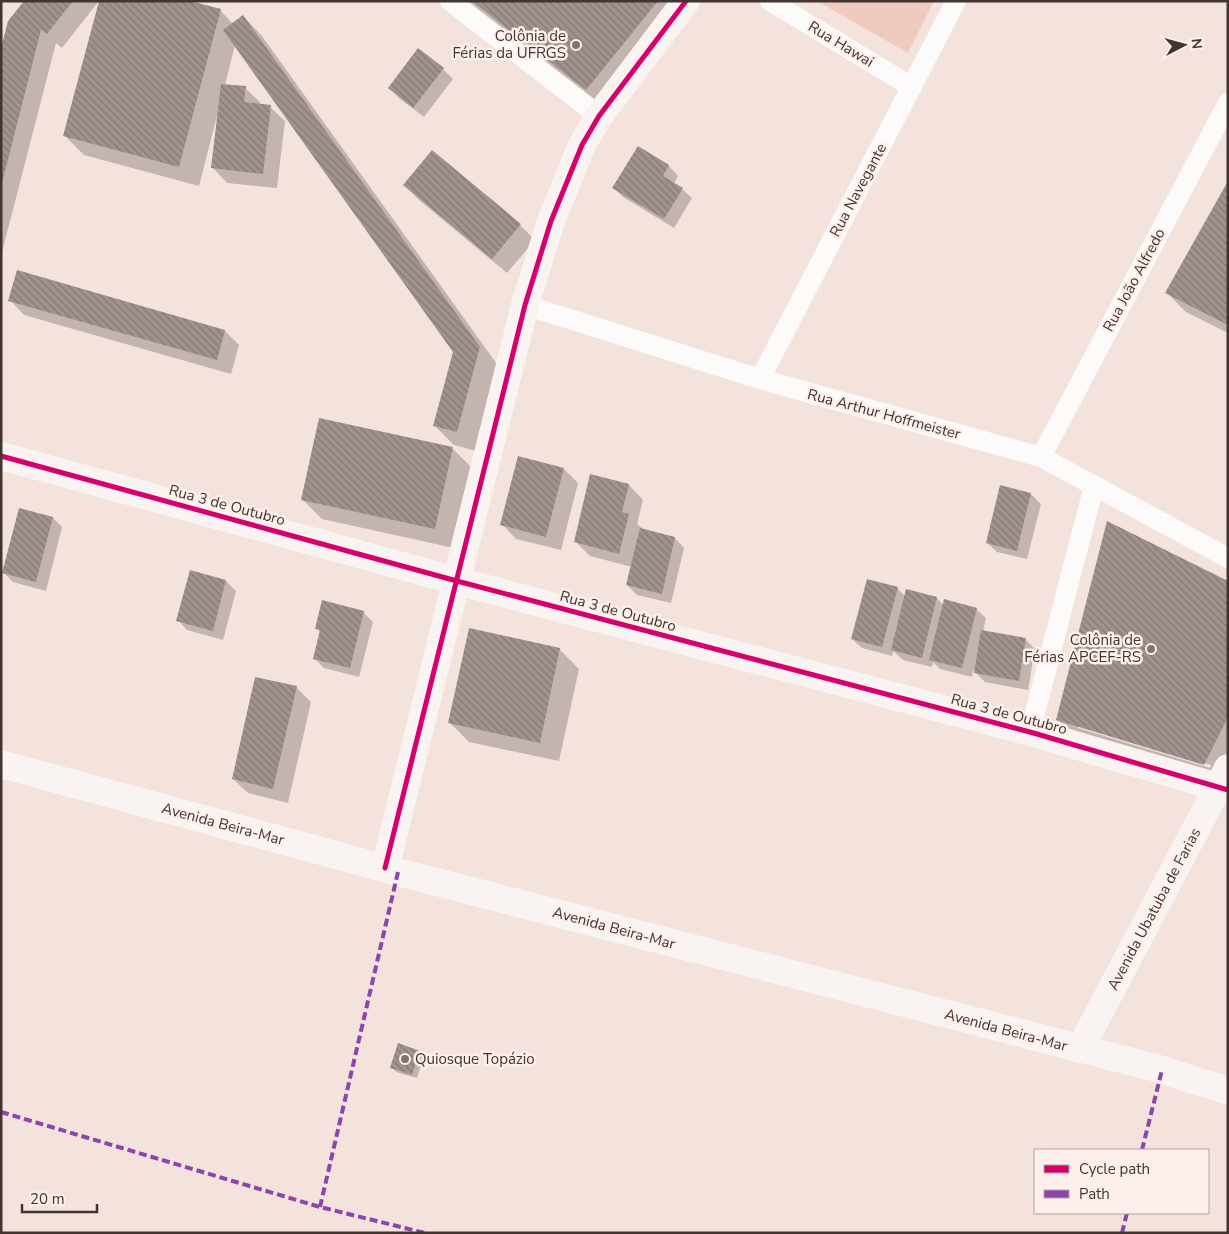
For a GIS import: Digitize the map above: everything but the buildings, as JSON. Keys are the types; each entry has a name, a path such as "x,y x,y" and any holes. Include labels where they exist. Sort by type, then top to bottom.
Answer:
{"street":[{"path":"450,1 599,116"},
{"path":"385,868 525,305 551,221 582,145 599,116 686,1"},
{"name":"Rua Hawai","path":"770,1 912,87"},
{"name":"Rua Navegante","path":"760,379 956,1"},
{"name":"Rua João Alfredo","path":"1041,457 1228,103"},
{"name":"Rua Arthur Hoffmeister","path":"525,305 760,379 1041,457 1228,558"},
{"name":"Rua 3 de Outubro","path":"1,456 457,581 1224,782"},
{"path":"1030,732 1094,486"},
{"name":"Avenida Beira-Mar","path":"1,764 385,868 1080,1049 1226,1085"},
{"name":"Avenida Ubatuba de Farias","path":"1080,1049 1224,782"}],"shaded area":[{"path":"817,1 934,1 908,53"}],"marked path":[{"path":"320,1207 398,872"},
{"path":"1142,1149 1162,1070"},
{"path":"1,1112 320,1207 425,1233"},
{"path":"1122,1233 1127,1214"}],"cycle path":[{"path":"385,868 525,305 551,221 582,145 599,116 686,1"},
{"path":"1,456 457,581 1030,732 1228,790"}],"place":[{"name":"Colônia de Férias da UFRGS","path":"576,45"},
{"name":"Colônia de Férias APCEF-RS","path":"1151,649"},
{"name":"Quiosque Topázio","path":"405,1059"}]}
